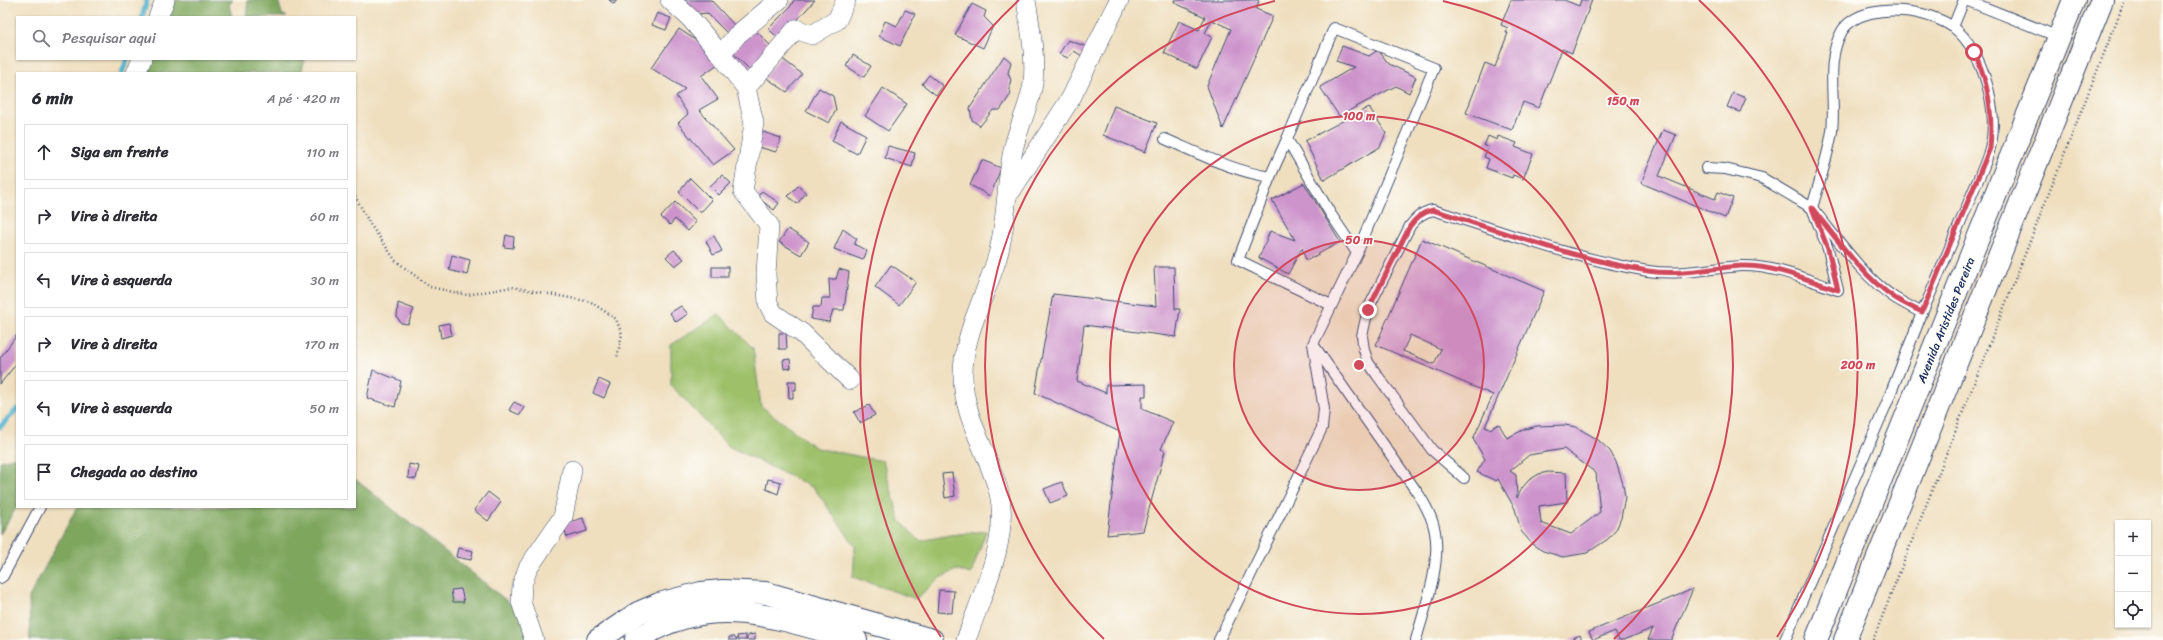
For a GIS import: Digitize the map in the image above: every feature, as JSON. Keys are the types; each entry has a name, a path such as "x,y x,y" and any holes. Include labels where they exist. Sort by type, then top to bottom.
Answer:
{"main road":[{"name":"Avenida Aristides Pereira","path":"1816,640 2074,0"},
{"name":"Avenida Aristides Pereira","path":"1845,640 2102,0"},
{"path":"598,640 638,613 658,604 701,593 723,591 766,594 932,640"},
{"path":"636,640 648,632 685,618 724,612 764,614 856,640"}],"street":[{"path":"158,16 165,0"},
{"path":"670,0 690,18 746,88 754,123 743,190 769,225 766,274 768,303 773,313 802,333 850,380"},
{"path":"721,55 737,35 779,0"},
{"path":"746,88 796,28 812,35 837,20 846,0"},
{"path":"966,640 999,545 1002,525 999,493 965,398 963,376 964,355 997,256 1008,195 1014,146 1026,111 1033,82 1032,49 1026,0"},
{"path":"1008,195 1071,98 1119,0"},
{"path":"136,72 142,60"},
{"path":"534,640 521,602 522,585 528,568 563,517 572,470"}],"lane":[{"path":"1953,27 1965,0 2059,37"},
{"path":"1464,478 1432,450 1371,366 1363,343 1363,330 1368,310 1410,226 1416,218 1425,212 1433,210 1574,254 1648,271 1676,274 1742,266 1760,267 1838,290 1828,249 1812,208 1832,131 1833,59 1836,44 1843,30 1854,21 1867,14 1886,10 1921,14 1953,27 1974,52 1982,68 1991,109 1990,148 1922,312 1886,405 1785,640"},
{"path":"1218,640 1322,428 1324,409 1313,344 1330,305 1357,253 1434,68 1334,28 1270,177 1238,260 1330,305"},
{"path":"1287,139 1330,213 1357,253"},
{"path":"1165,140 1248,174 1270,177"},
{"path":"1706,168 1724,169 1762,178 1812,208 1855,260 1876,282 1894,297 1922,312"},
{"path":"1313,344 1419,495 1429,512 1435,531 1434,573 1416,640"},
{"path":"0,578 4,576 39,508"}],"path":[{"path":"1873,640 2125,0"},
{"path":"356,198 370,224 396,261 430,287 467,295 512,287 591,302 616,319 622,334 618,358"}],"green space":[{"path":"172,0 233,0 229,5 232,16 166,16"},
{"path":"248,0 278,0 282,14 285,16 246,16"},
{"path":"150,60 305,60 301,72 144,72"},
{"path":"719,314 753,348 761,406 816,448 883,461 900,521 920,541 950,535 986,531 971,574 956,570 940,578 916,599 853,577 855,546 814,488 728,446 671,385 671,345"},
{"path":"16,457 16,508 0,534 0,461"},
{"path":"356,480 537,625 536,640 30,640 29,597 76,508 356,508"}],"building":[{"path":"609,0 617,0 614,4"},
{"path":"682,0 711,0 735,26 727,33 707,13 698,14"},
{"path":"794,0 815,0 780,39 768,29 790,7"},
{"path":"1174,0 1257,0 1259,1 1256,9 1273,16 1223,129 1207,86 1231,29 1212,20 1205,33 1212,37 1197,69 1164,53 1179,21 1199,30 1205,17 1175,3"},
{"path":"1511,0 1564,0 1579,6 1581,0 1592,0 1572,53 1562,49 1539,108 1523,102 1512,130 1466,113 1485,63 1495,67 1508,33 1506,33 1508,28 1501,25"},
{"path":"972,4 986,11 984,17 993,26 983,48 955,35"},
{"path":"905,10 915,14 900,46 879,36 885,21 897,26"},
{"path":"657,13 671,18 666,30 652,25"},
{"path":"679,29 706,47 718,64 701,76 718,99 699,110 734,150 713,165 678,123 688,114 676,96 685,89 651,68"},
{"path":"755,30 772,47 749,69 732,52"},
{"path":"1068,40 1087,47 1084,57 1074,51 1068,58 1059,54"},
{"path":"1342,46 1369,56 1378,50 1389,64 1416,77 1409,93 1396,86 1339,116 1320,87 1354,67 1336,61"},
{"path":"853,55 871,66 864,77 846,66"},
{"path":"1004,56 1011,62 1008,73 1011,80 1009,87 1011,94 1000,110 993,110 980,126 972,120 970,108"},
{"path":"780,57 802,74 787,92 765,77"},
{"path":"929,75 943,86 936,95 922,84"},
{"path":"819,88 833,96 836,110 829,123 806,111"},
{"path":"883,88 907,104 888,131 865,116"},
{"path":"1733,93 1746,98 1740,112 1727,107"},
{"path":"1114,106 1157,123 1145,152 1103,135"},
{"path":"1369,107 1386,133 1380,147 1324,180 1305,141"},
{"path":"841,121 866,135 857,154 832,141"},
{"path":"1663,130 1676,135 1659,176 1715,199 1718,192 1733,198 1725,218 1641,183"},
{"path":"760,131 781,138 776,152 755,146"},
{"path":"1488,136 1497,140 1498,136 1517,143 1515,147 1533,154 1523,179 1513,175 1512,178 1486,168 1489,159 1484,157 1488,147 1484,146"},
{"path":"888,146 915,153 912,167 885,158"},
{"path":"982,160 1001,168 990,196 970,185"},
{"path":"722,175 731,183 719,195 710,186"},
{"path":"690,178 712,200 700,213 679,192"},
{"path":"1304,183 1340,242 1306,261 1302,248 1288,274 1259,258 1270,231 1295,240 1272,200"},
{"path":"798,186 806,193 797,204 788,196"},
{"path":"762,191 779,203 774,210 757,197"},
{"path":"675,202 696,222 688,231 675,219 670,225 661,217"},
{"path":"788,229 809,242 801,255 779,242"},
{"path":"843,229 857,239 854,244 867,251 863,260 834,249"},
{"path":"506,235 514,237 513,248 504,247"},
{"path":"714,236 722,251 713,255 706,241"},
{"path":"1422,239 1544,291 1485,427 1490,429 1499,424 1507,438 1525,429 1537,426 1565,425 1576,427 1597,439 1610,451 1616,462 1623,484 1625,497 1621,518 1616,530 1608,539 1587,553 1563,557 1543,551 1533,545 1521,531 1515,509 1498,479 1496,481 1477,472 1485,459 1473,439 1493,395 1376,345","holes":["1410,335 1441,349 1434,364 1403,351","1564,449 1596,473 1600,512 1571,534 1541,523 1539,506 1567,502 1566,473 1548,472 1539,474 1529,480 1522,488 1517,498 1516,475 1510,471 1529,455"]},
{"path":"674,250 684,259 675,266 666,257"},
{"path":"452,255 470,260 467,275 449,270"},
{"path":"891,265 916,282 899,305 875,287"},
{"path":"712,267 728,267 728,277 712,277"},
{"path":"1154,267 1174,267 1175,309 1180,309 1176,337 1084,325 1077,381 1106,393 1106,385 1146,384 1146,396 1142,396 1142,409 1173,422 1161,449 1165,451 1143,531 1107,535 1120,432 1035,393 1053,294 1156,306"},
{"path":"839,269 849,272 844,310 833,310 829,322 811,319 813,307 821,307 822,298 830,298 829,279 836,279"},
{"path":"398,303 414,309 408,324 401,323 397,317"},
{"path":"681,306 688,314 676,322 670,313"},
{"path":"449,323 452,335 441,338 439,325"},
{"path":"779,333 786,333 787,349 779,349"},
{"path":"16,336 16,364 0,384 0,358"},
{"path":"790,359 791,368 784,369 783,360"},
{"path":"373,370 401,381 395,407 367,398"},
{"path":"599,379 610,384 604,398 593,393"},
{"path":"788,381 796,381 796,390 793,390 793,398 789,398"},
{"path":"514,402 524,407 520,415 509,410"},
{"path":"869,405 875,415 860,423 854,412"},
{"path":"409,464 419,466 416,479 408,478"},
{"path":"952,473 955,496 945,498 942,474"},
{"path":"768,479 781,482 778,494 766,489"},
{"path":"1062,482 1068,496 1050,503 1044,489"},
{"path":"488,492 501,502 488,521 474,510"},
{"path":"583,518 587,531 567,537 563,524"},
{"path":"458,548 473,551 471,560 456,557"},
{"path":"461,589 464,602 453,602 451,590"},
{"path":"1693,589 1671,640 1648,640 1653,628 1624,640 1619,640 1615,631 1593,640 1589,632"},
{"path":"939,590 954,591 952,613 937,612"},
{"path":"755,634 755,640 746,640 749,635"},
{"path":"746,635 746,640 738,640 737,636"},
{"path":"1580,635 1582,640 1569,640"},
{"path":"729,637 734,637 737,640 729,640"}],"waterway":[{"path":"142,16 147,0"},
{"path":"122,72 127,60"},
{"path":"0,427 16,410"}],"route":[{"path":"1368,310 1410,226 1416,218 1425,212 1433,210 1574,254 1648,271 1676,274 1742,266 1760,267 1785,273 1838,290 1828,249 1812,208 1855,260 1876,282 1894,297 1922,312 1937,279 1990,148 1992,129 1991,109 1982,68 1974,52"}]}
